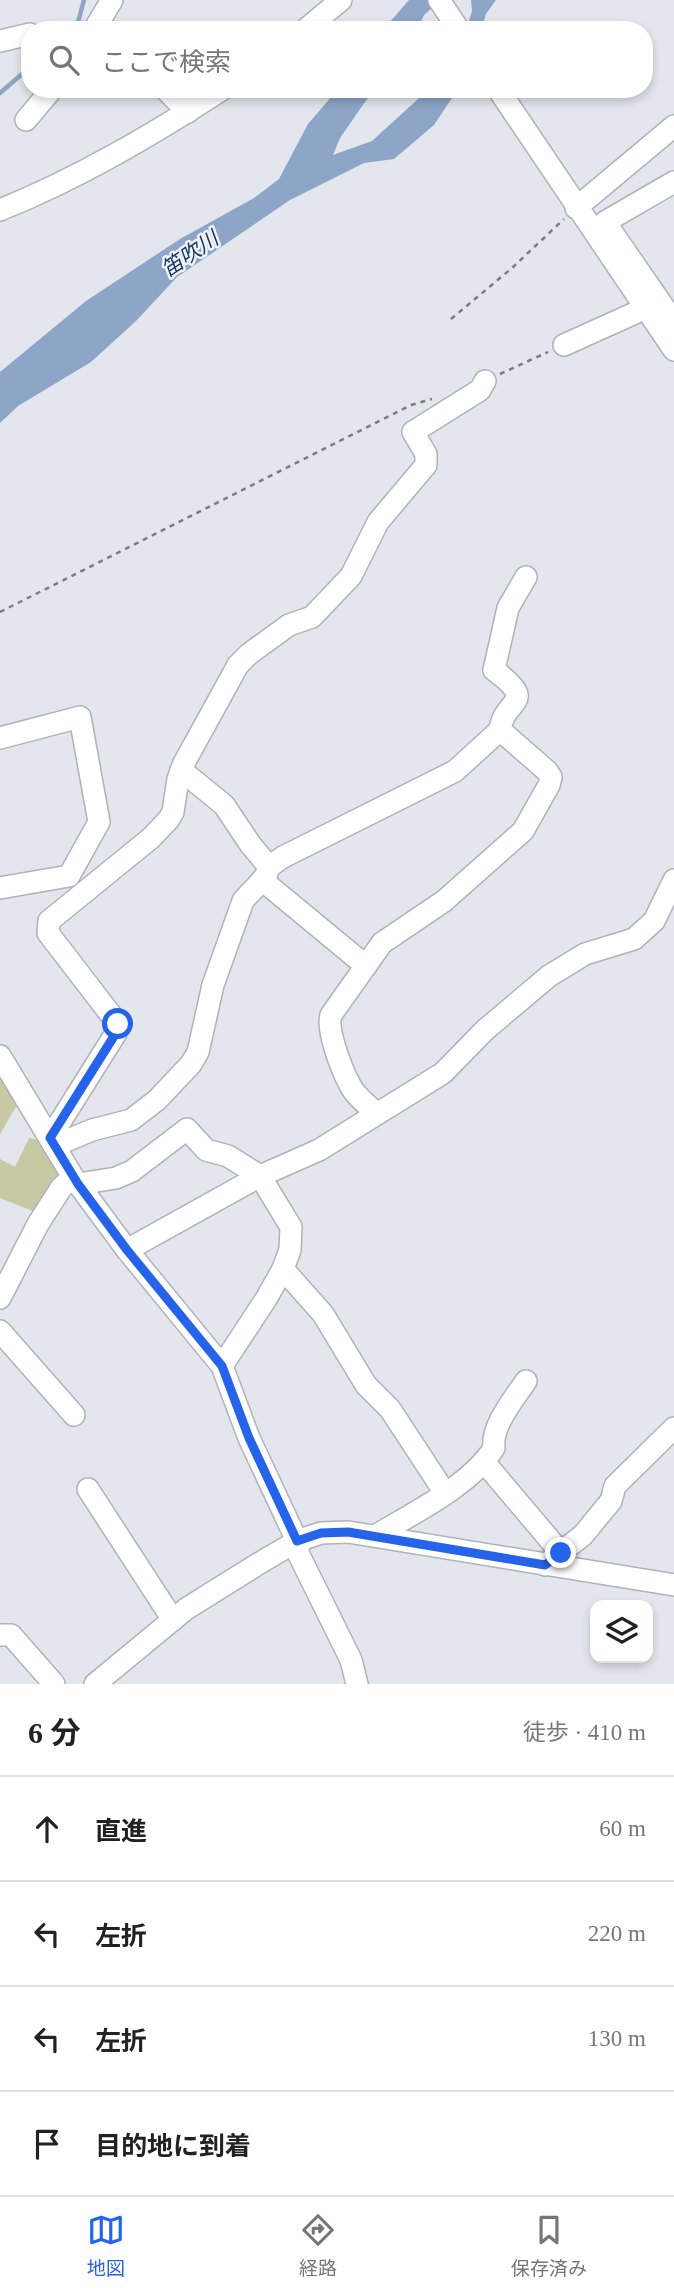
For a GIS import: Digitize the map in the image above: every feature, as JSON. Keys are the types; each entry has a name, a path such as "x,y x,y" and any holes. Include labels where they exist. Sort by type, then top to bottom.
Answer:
{"street":[{"path":"99,21 112,0"},
{"path":"316,21 341,0"},
{"path":"439,0 452,21"},
{"path":"0,41 21,36"},
{"path":"26,120 44,98"},
{"path":"174,98 188,112"},
{"path":"0,210 139,141 209,98"},
{"path":"504,98 674,350"},
{"path":"576,208 674,126"},
{"path":"674,182 605,222 674,322"},
{"path":"564,345 646,308"},
{"path":"52,1142 116,1033 118,1024 48,933 49,921 151,838 169,819 173,812 181,770 238,665 289,625 312,617 351,576 378,522 426,465 426,454 413,432 480,390 485,381"},
{"path":"52,1142 131,1119 157,1100 191,1063 198,1052 213,985 243,901 283,857 455,771 500,730 504,717 516,702 517,692 514,685 495,670 508,608 526,577"},
{"path":"0,738 80,717 99,822 73,872 66,877 0,888"},
{"path":"377,1114 350,1087 331,1034 331,1015 382,943 444,901 529,824 551,777 500,730"},
{"path":"181,770 224,805 266,874 366,966"},
{"path":"66,877 74,901"},
{"path":"127,1250 260,1176 320,1150 443,1073 485,1031 549,976 585,954 634,939 653,921 674,880"},
{"path":"0,1056 75,1181 127,1250 222,1366 249,1438 297,1541 299,1555 351,1660 357,1684"},
{"path":"0,1298 38,1224 61,1188 75,1181 116,1178 132,1171 187,1129 206,1150 228,1156 260,1176 291,1227 290,1250 283,1269 267,1299 222,1366"},
{"path":"283,1269 323,1314 366,1385 390,1409 445,1493"},
{"path":"0,1331 74,1415"},
{"path":"375,1536 445,1493 485,1463 494,1448 493,1438 509,1406 526,1381"},
{"path":"553,1559 583,1535 611,1501 615,1486 674,1428"},
{"path":"485,1463 553,1559"},
{"path":"88,1489 173,1620"},
{"path":"95,1684 186,1609 297,1541 321,1533 348,1532 553,1559 674,1585"},
{"path":"0,1635 11,1635 54,1684"}],"path":[{"path":"451,319 512,268 576,208"},
{"path":"485,381 564,345"},
{"path":"0,612 411,405 436,397"}],"green space":[{"path":"0,1073 17,1105 0,1134"},
{"path":"29,1138 40,1140 61,1173 33,1211 0,1198 0,1159 15,1167"}],"water":[{"path":"409,0 441,0 421,21 391,21"},
{"path":"471,0 496,0 484,21 469,21 472,11"},
{"name":"笛吹川","path":"330,98 368,98 340,138 333,155 372,141 419,98 452,98 434,125 394,159 364,163 290,200 177,277 136,321 91,362 18,406 0,423 0,372 86,301 180,239 254,198 279,179 308,124"}],"waterway":[{"path":"78,21 84,0"},
{"path":"0,93 21,75"}],"route":[{"path":"118,1024 116,1033 50,1138 72,1177 127,1250 222,1366 249,1438 297,1541 321,1533 348,1532 545,1565 561,1553"}]}
